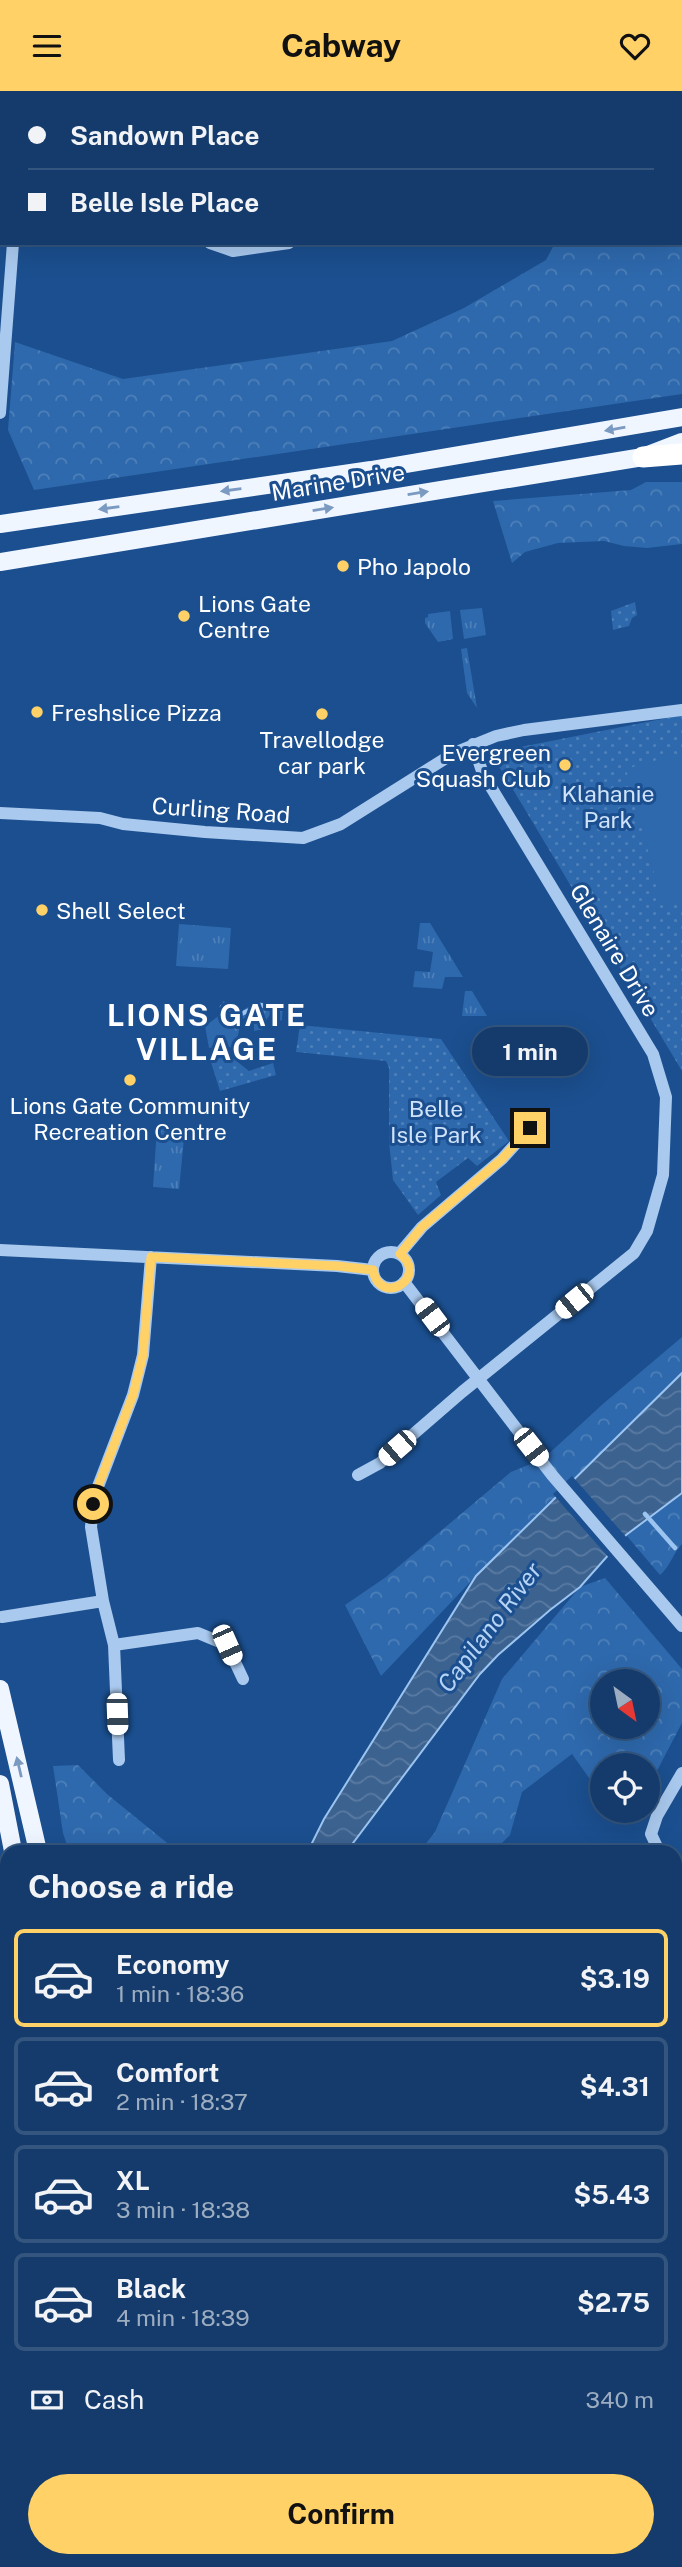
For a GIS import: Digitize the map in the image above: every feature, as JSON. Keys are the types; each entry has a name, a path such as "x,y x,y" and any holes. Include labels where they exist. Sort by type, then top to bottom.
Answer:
{"highway":[{"path":"643,457 682,454"}],"main road":[{"name":"Marine Drive","path":"0,524 371,470 682,417"},
{"name":"Marine Drive","path":"0,562 643,457 682,442"},
{"path":"0,1689 37,1845"},
{"path":"0,1784 12,1845"}],"street":[{"path":"0,413 13,245"},
{"path":"216,245 233,251 275,245"},
{"name":"Curling Road","path":"0,813 100,818 123,824 303,838 341,824 473,744 524,730 682,709"},
{"name":"Glenaire Drive","path":"358,1475 380,1462 634,1253 647,1231 663,1175 666,1097 653,1054 483,774 473,744"},
{"path":"400,1254 422,1227 502,1159 530,1128"},
{"path":"0,1250 373,1270"},
{"path":"389,1251 400,1254 409,1267 409,1272 399,1286 387,1288 377,1281 373,1270 379,1255 389,1251"},
{"path":"118,1760 114,1645 103,1601 91,1527 94,1497 133,1395 143,1355 151,1257"},
{"path":"404,1282 552,1475 679,1623"},
{"path":"2,1617 103,1601"},
{"path":"114,1645 198,1633 227,1645 243,1679"},
{"path":"656,1845 651,1834 657,1816 682,1773"}],"green space":[{"path":"554,245 682,245 682,394 34,490 8,430 15,342 123,379 392,341 464,308 546,260"},
{"path":"646,482 682,482 682,544 647,548 604,541 558,543 525,552 512,563 493,501 631,490"},
{"path":"635,602 637,615 632,618 629,626 613,630 611,611"},
{"path":"482,608 486,635 464,639 460,610"},
{"path":"450,611 453,639 438,642 425,623 425,618 428,614"},
{"path":"467,648 477,708 467,693 461,649"},
{"name":"Klahanie Park","path":"682,715 682,1071 491,753"},
{"path":"682,753 682,901 663,906 626,769"},
{"path":"420,923 430,923 463,977 445,977 442,989 413,987 415,971 430,972 433,952 417,949"},
{"path":"179,924 231,928 228,969 176,966"},
{"path":"465,991 472,991 487,1016 462,1016"},
{"path":"223,1001 242,1011 256,1002 283,1005 282,1020 279,1021 272,1012 264,1029 254,1031 254,1016 249,1015 241,1020 235,1050 226,1045 209,1048 205,1026 220,1015"},
{"name":"Belle Isle Park","path":"300,1025 441,1039 509,1141 477,1166 468,1158 436,1182 441,1195 418,1215 393,1180 389,1142 389,1068 386,1061 296,1052"},
{"path":"225,1052 249,1071 273,1063 276,1075 220,1091 209,1056"},
{"path":"157,1128 185,1129 179,1189 153,1187"},
{"path":"682,1337 682,1373 476,1576 381,1676 345,1605 386,1577 511,1472 543,1459"},
{"path":"682,1493 682,1544 660,1575 626,1535"},
{"path":"605,1578 682,1669 682,1723 660,1765 660,1753 590,1753 590,1779 572,1754 522,1792 510,1835 500,1845 425,1845 435,1832 502,1679 580,1587"},
{"path":"78,1765 107,1794 170,1845 67,1845 53,1766"}],"water":[{"name":"Capilano River","path":"682,1373 682,1493 626,1535 580,1587 498,1655 480,1674 352,1845 311,1845 324,1819 476,1576"}],"pier":[{"path":"572,1476 628,1539 610,1559 553,1494"}],"waterway":[{"path":"222,1007 239,1015 260,1005 280,1009"},
{"path":"645,1514 675,1548"}],"place":[{"name":"Pho Japolo","path":"343,566"},
{"name":"Lions Gate Centre","path":"184,616"},
{"name":"Freshslice Pizza","path":"37,712"},
{"name":"Travellodge car park","path":"322,714"},
{"name":"Evergreen Squash Club","path":"565,765"},
{"name":"Shell Select","path":"42,910"},
{"name":"Lions Gate Community Recreation Centre","path":"130,1080"}],"district":[{"name":"LIONS GATE VILLAGE","path":"207,1032"}],"route":[{"path":"93,1504 133,1395 143,1355 151,1257 373,1270 374,1276 382,1285 387,1288 399,1286 409,1272 407,1261 400,1254 422,1227 502,1159 530,1128"}]}
